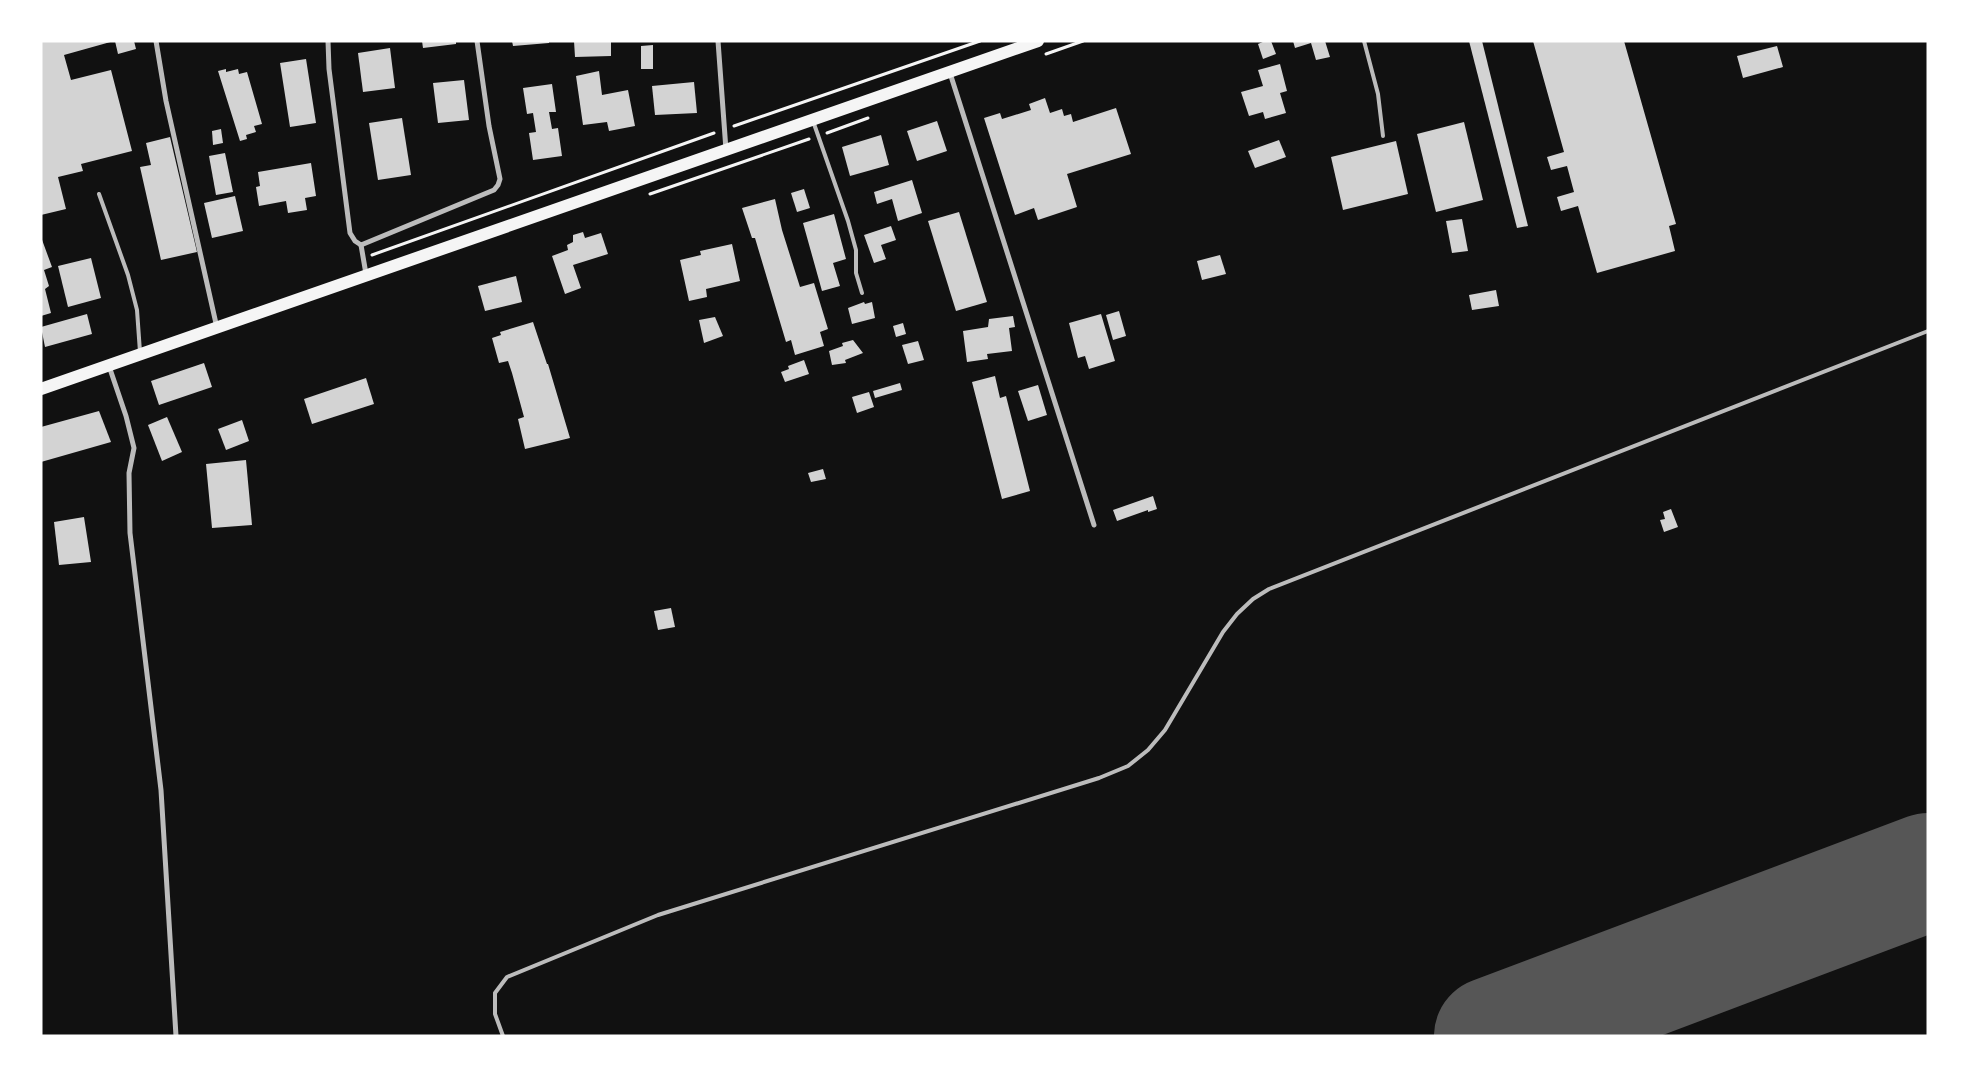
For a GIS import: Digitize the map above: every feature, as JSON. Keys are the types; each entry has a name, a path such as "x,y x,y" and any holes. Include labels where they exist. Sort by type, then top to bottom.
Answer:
{"main road":[{"path":"41,388 218,328 1038,41"}],"street":[{"path":"156,41 166,101 218,328"},
{"path":"328,41 329,69 350,233 360,245 366,276"},
{"path":"360,245 494,190 498,186 500,179 489,126 477,41"},
{"path":"718,41 726,150"},
{"path":"950,72 1094,525"},
{"path":"109,365 126,416 134,448 129,473 130,532 161,790 176,1036"}],"lane":[{"path":"1364,41 1378,94 1383,136"},
{"path":"813,119 848,221 856,250 856,272 862,293"},
{"path":"99,194 128,275 138,310 140,355"},
{"path":"503,1036 495,1014 495,993 507,977 658,915 1099,778 1128,766 1148,750 1165,730 1223,632 1237,614 1269,589 1928,331"}],"path":[{"path":"363,258 724,129 980,41"}],"building":[{"path":"41,41 114,41 64,55 71,80 111,70 132,151 81,164 83,171 58,177 66,209 41,215"},
{"path":"115,41 134,41 136,49 118,54"},
{"path":"422,41 456,41 456,44 423,48"},
{"path":"512,41 549,41 549,43 513,46"},
{"path":"574,41 611,41 611,56 575,57"},
{"path":"1271,41 1276,54 1263,59 1258,44"},
{"path":"1293,41 1325,41 1330,57 1316,60 1311,43 1295,48"},
{"path":"1469,41 1482,41 1528,226 1517,228"},
{"path":"1533,41 1624,41 1676,224 1669,226 1675,251 1597,273 1578,206 1561,211 1557,197 1574,192 1567,166 1551,170 1547,157 1564,152"},
{"path":"653,45 653,69 641,69 641,46"},
{"path":"1777,46 1783,67 1743,78 1737,56"},
{"path":"390,48 395,88 363,92 358,53"},
{"path":"306,59 316,123 290,127 280,63"},
{"path":"1280,64 1287,91 1280,93 1286,113 1265,119 1263,112 1249,116 1241,92 1263,86 1258,70"},
{"path":"226,69 226,72 238,69 239,74 247,72 262,124 254,126 256,132 246,135 247,139 240,141 218,71"},
{"path":"599,71 602,95 628,90 635,126 609,131 607,122 583,125 576,76"},
{"path":"464,80 469,120 438,123 433,83"},
{"path":"694,82 697,113 655,115 652,86"},
{"path":"552,84 556,112 549,112 552,129 558,128 562,156 533,160 529,133 536,132 533,113 527,114 523,88"},
{"path":"1045,98 1050,113 1062,109 1064,116 1071,114 1073,122 1116,108 1131,154 1067,174 1077,207 1038,220 1034,208 1015,215 984,118 1000,113 1002,119 1031,110 1029,104"},
{"path":"402,118 411,175 378,180 369,123"},
{"path":"937,121 947,151 917,161 907,131"},
{"path":"1464,122 1483,200 1436,212 1417,134"},
{"path":"221,129 223,143 213,145 212,131"},
{"path":"881,135 889,165 850,176 842,147"},
{"path":"170,137 197,252 161,260 140,167 151,165 146,143"},
{"path":"1279,140 1286,157 1255,168 1248,151"},
{"path":"1396,141 1408,194 1343,210 1331,157"},
{"path":"225,153 233,192 216,195 209,156"},
{"path":"311,163 316,196 305,198 307,210 288,213 286,201 259,206 256,187 260,186 258,172"},
{"path":"912,180 922,213 898,221 892,199 877,204 874,192"},
{"path":"804,189 810,208 797,212 791,193"},
{"path":"235,196 243,231 212,238 204,203"},
{"path":"775,199 782,230 800,287 814,283 828,329 820,332 824,346 795,355 791,340 786,342 755,238 752,238 742,208"},
{"path":"959,212 987,302 956,311 928,221"},
{"path":"834,214 846,259 833,263 840,286 822,291 803,223"},
{"path":"1462,219 1468,251 1452,253 1446,221"},
{"path":"891,226 896,240 881,245 886,259 874,263 864,235"},
{"path":"583,232 585,238 601,233 608,254 573,265 581,288 565,294 552,256 568,250 567,245 573,242 573,235"},
{"path":"41,237 52,267 44,270 49,286 45,289 51,313 41,316"},
{"path":"732,244 740,281 706,289 707,297 689,301 680,260 701,255 700,251"},
{"path":"1220,255 1226,274 1202,280 1197,261"},
{"path":"91,258 101,298 68,307 58,266"},
{"path":"516,276 522,302 485,311 478,286"},
{"path":"1496,290 1499,306 1472,310 1469,295"},
{"path":"864,302 865,304 872,302 875,318 852,324 848,308"},
{"path":"1119,311 1126,336 1113,340 1106,315"},
{"path":"87,314 92,334 45,347 41,327"},
{"path":"1101,314 1115,361 1089,369 1085,356 1078,358 1069,323"},
{"path":"1013,316 1015,327 1009,328 1012,351 987,354 988,359 967,362 963,331 988,327 989,319"},
{"path":"715,317 723,336 704,343 699,320"},
{"path":"533,322 548,364 570,438 525,449 518,419 524,417 512,373 508,361 499,363 492,338 501,335 500,332"},
{"path":"903,323 906,334 896,337 893,326"},
{"path":"853,340 863,353 845,360 846,363 832,365 829,351 843,346 842,343"},
{"path":"918,341 924,360 908,364 902,345"},
{"path":"804,360 809,374 785,382 781,372 789,369 788,366"},
{"path":"204,363 212,387 159,405 151,381"},
{"path":"995,376 1000,398 1006,396 1030,491 1002,499 972,382"},
{"path":"366,378 374,404 312,424 304,399"},
{"path":"900,383 902,390 875,398 873,391"},
{"path":"1038,385 1047,415 1028,421 1018,391"},
{"path":"869,392 874,407 857,413 852,397"},
{"path":"99,411 111,442 41,462 41,427"},
{"path":"167,417 182,452 162,461 148,425"},
{"path":"242,420 249,441 226,450 218,429"},
{"path":"246,460 252,525 212,528 206,464"},
{"path":"823,469 826,479 811,482 808,473"},
{"path":"1153,496 1157,509 1148,512 1148,510 1117,521 1113,510"},
{"path":"1671,509 1678,527 1664,532 1660,520 1665,519 1663,512"},
{"path":"84,517 91,562 59,565 54,522"},
{"path":"671,608 675,627 658,630 654,611"}],"runway":[{"path":"1493,1036 1928,872"}]}
